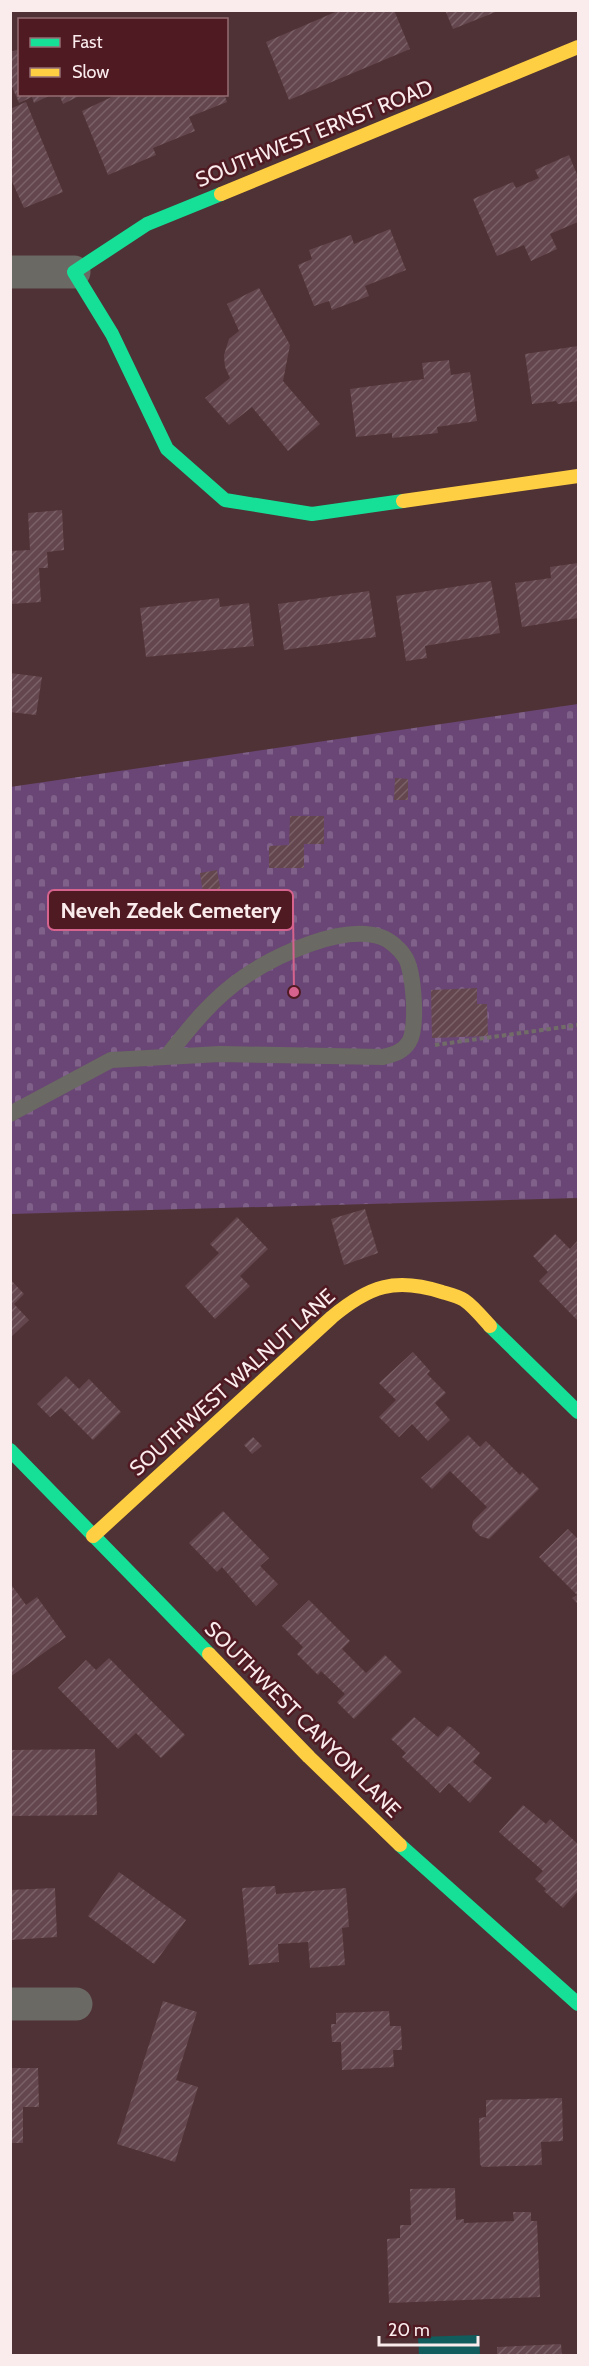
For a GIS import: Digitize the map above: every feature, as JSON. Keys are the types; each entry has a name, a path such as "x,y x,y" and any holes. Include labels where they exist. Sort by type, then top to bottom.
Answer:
{"street":[{"name":"SOUTHWEST ERNST ROAD","path":"74,272 147,224 579,47"},
{"path":"10,272 74,272 112,334 167,449 225,500 312,514 579,476"},
{"name":"SOUTHWEST WALNUT LANE","path":"93,1536 332,1317 351,1301 382,1287 419,1286 463,1299 579,1412"},
{"name":"SOUTHWEST CANYON LANE","path":"10,1450 363,1810 579,2004"},
{"path":"10,2004 76,2004"}],"lane":[{"path":"10,1114 111,1060 168,1055 220,1054 383,1057 401,1051 411,1040 413,1021 411,971 405,957 394,945 381,937 356,934 328,937 288,954 244,977 213,1002 168,1055"}],"path":[{"path":"411,1040 435,1046 579,1025"}],"green space":[{"path":"578,704 578,1198 11,1214 10,787"}],"water":[{"path":"479,2335 480,2355 419,2355 418,2337"}],"building":[{"path":"340,10 394,10 410,49 289,100 266,42"},
{"path":"445,10 498,10 498,11 453,29"},
{"path":"18,50 18,96 49,96 34,103 32,97 19,103 10,82 10,52"},
{"path":"60,96 79,96 63,104"},
{"path":"114,96 225,96 227,102 189,117 195,131 153,148 156,155 108,175 82,111"},
{"path":"26,102 63,192 24,208 10,177 10,109"},
{"path":"569,155 578,177 578,222 550,234 557,249 531,261 524,245 497,256 473,199 513,182 516,188 539,178 535,170"},
{"path":"390,229 406,270 365,286 369,296 332,310 329,301 314,306 298,265 312,259 309,250 351,235 354,244"},
{"path":"259,288 290,345 283,381 320,424 288,451 252,407 229,425 205,398 230,378 225,367 224,355 229,339 239,331 227,304"},
{"path":"578,346 578,401 532,404 525,354"},
{"path":"449,360 451,375 470,372 477,421 437,427 438,433 392,438 392,433 356,437 350,389 424,379 422,363"},
{"path":"62,510 64,550 47,552 48,568 39,568 41,602 10,604 10,551 30,550 28,513"},
{"path":"578,563 578,618 522,627 515,583 551,578 550,567"},
{"path":"491,581 500,633 425,646 427,658 406,661 396,596"},
{"path":"369,591 376,637 284,650 278,604"},
{"path":"219,598 220,607 249,603 254,646 146,657 140,608"},
{"path":"10,673 42,677 36,715 10,712"},
{"path":"395,778 408,779 408,800 394,800"},
{"path":"290,816 324,816 324,844 304,844 304,868 269,868 269,846 289,845"},
{"path":"217,870 222,898 233,897 236,923 208,926 200,873"},
{"path":"477,988 477,1004 487,1004 488,1036 432,1038 431,990"},
{"path":"365,1209 378,1253 344,1265 331,1219"},
{"path":"237,1217 268,1249 240,1276 250,1286 215,1319 185,1286 219,1253 210,1244"},
{"path":"555,1234 570,1249 578,1240 577,1320 539,1281 548,1272 533,1256"},
{"path":"10,1279 24,1294 14,1304 29,1320 10,1338"},
{"path":"413,1352 430,1371 427,1374 446,1393 435,1403 450,1420 428,1441 412,1424 399,1437 379,1417 396,1400 379,1383"},
{"path":"66,1376 79,1389 89,1379 121,1412 93,1440 61,1408 50,1417 37,1404"},
{"path":"468,1435 480,1447 486,1441 520,1475 522,1472 539,1489 489,1539 480,1536 472,1528 473,1521 487,1507 450,1471 432,1489 421,1478"},
{"path":"253,1437 262,1446 252,1454 244,1445"},
{"path":"223,1511 269,1558 260,1566 278,1584 256,1606 222,1567 217,1572 189,1543"},
{"path":"568,1529 578,1539 578,1604 572,1598 577,1595 539,1557"},
{"path":"10,1583 26,1605 37,1597 66,1637 10,1677"},
{"path":"309,1600 350,1641 342,1649 366,1673 385,1655 402,1672 354,1719 337,1702 345,1694 321,1671 318,1675 297,1654 303,1647 282,1626"},
{"path":"109,1658 185,1735 161,1758 136,1733 118,1749 58,1688 86,1660 96,1670"},
{"path":"414,1717 438,1737 448,1726 452,1728 480,1753 473,1762 492,1778 470,1803 449,1783 440,1793 402,1757 406,1753 391,1739"},
{"path":"95,1749 97,1815 10,1816 10,1750"},
{"path":"523,1805 546,1824 550,1819 578,1844 578,1891 563,1908 544,1891 546,1889 535,1879 543,1871 499,1832"},
{"path":"119,1872 186,1920 154,1964 88,1916"},
{"path":"275,1886 276,1894 346,1888 349,1927 342,1928 345,1965 310,1968 308,1942 278,1944 279,1962 249,1965 242,1888"},
{"path":"55,1888 57,1937 10,1940 10,1890"},
{"path":"163,2001 197,2012 176,2080 198,2087 175,2162 117,2144"},
{"path":"389,2011 390,2026 401,2026 402,2050 393,2050 394,2067 342,2070 341,2042 332,2042 331,2024 336,2024 336,2013"},
{"path":"10,2068 38,2068 39,2107 23,2107 23,2143 10,2143"},
{"path":"562,2098 563,2141 541,2142 542,2165 482,2167 480,2164 479,2118 486,2117 486,2100"},
{"path":"455,2188 456,2220 464,2219 464,2223 514,2221 513,2212 531,2212 531,2221 537,2221 540,2297 389,2303 387,2239 400,2238 400,2225 411,2225 410,2189"},
{"path":"561,2344 562,2356 497,2356 497,2347"}],"traffic: fast":[{"path":"221,194 147,224 74,272 112,334 167,449 225,500 312,514 403,501"},
{"path":"490,1326 578,1412"},
{"path":"10,1450 209,1654"},
{"path":"400,1845 578,2004"}],"traffic: slow":[{"path":"221,194 578,47"},
{"path":"403,501 578,476"},
{"path":"93,1536 332,1317 358,1298 383,1287 396,1285 425,1287 464,1300 490,1326"},
{"path":"209,1654 309,1757 400,1845"}],"place":[{"name":"Neveh Zedek Cemetery","path":"294,992"}]}
